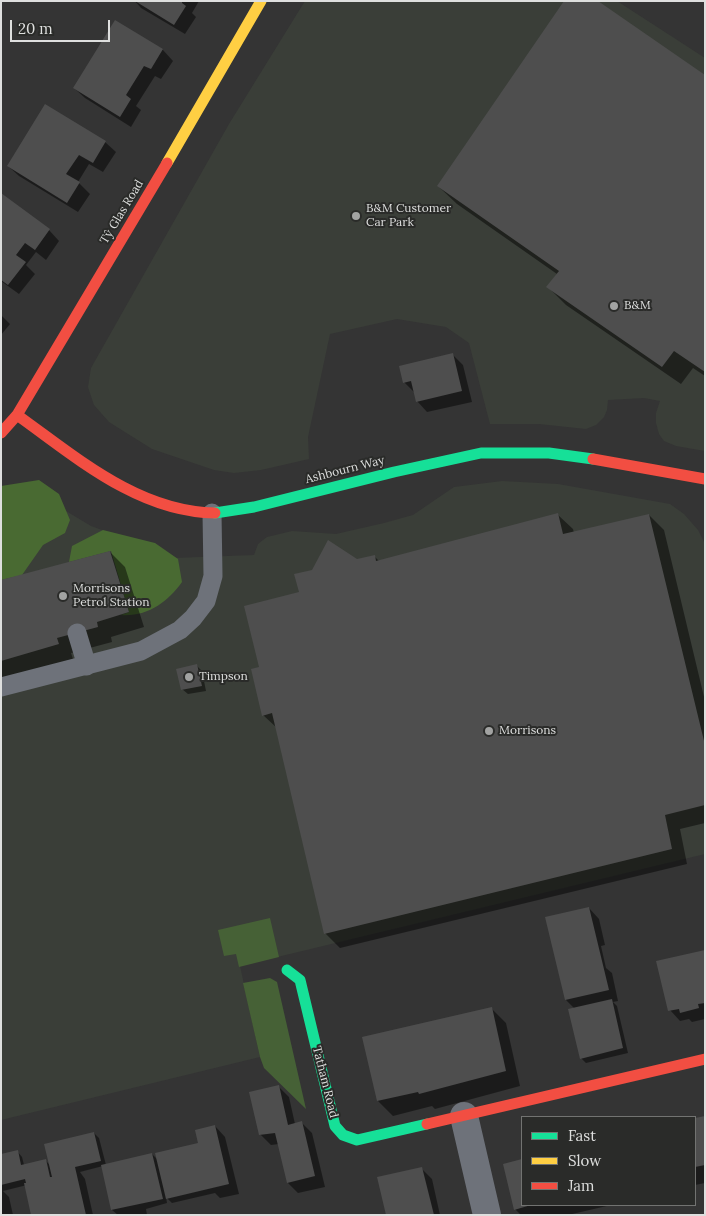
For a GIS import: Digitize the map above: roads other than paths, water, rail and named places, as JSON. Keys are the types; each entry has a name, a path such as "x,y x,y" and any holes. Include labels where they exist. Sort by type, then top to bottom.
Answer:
{"street":[{"name":"Tŷ Glas Road","path":"1,432 17,415 261,1"},
{"name":"Ashbourn Way","path":"17,415 94,469 130,490 169,505 212,513 254,508 394,472 481,453 549,453 623,464 705,480"},
{"name":"Tatham Road","path":"287,970 300,980 335,1126 343,1135 357,1140 705,1060"},
{"path":"464,1116 487,1215"}],"lane":[{"path":"1,687 141,651 180,630 194,618 206,601 213,576 212,513"},
{"path":"77,633 87,666"}],"place":[{"name":"B&M Customer Car Park","path":"356,216"},
{"name":"B&M","path":"614,306"},
{"name":"Morrisons Petrol Station","path":"63,596"},
{"name":"Timpson","path":"189,677"},
{"name":"Morrisons","path":"489,731"}]}
